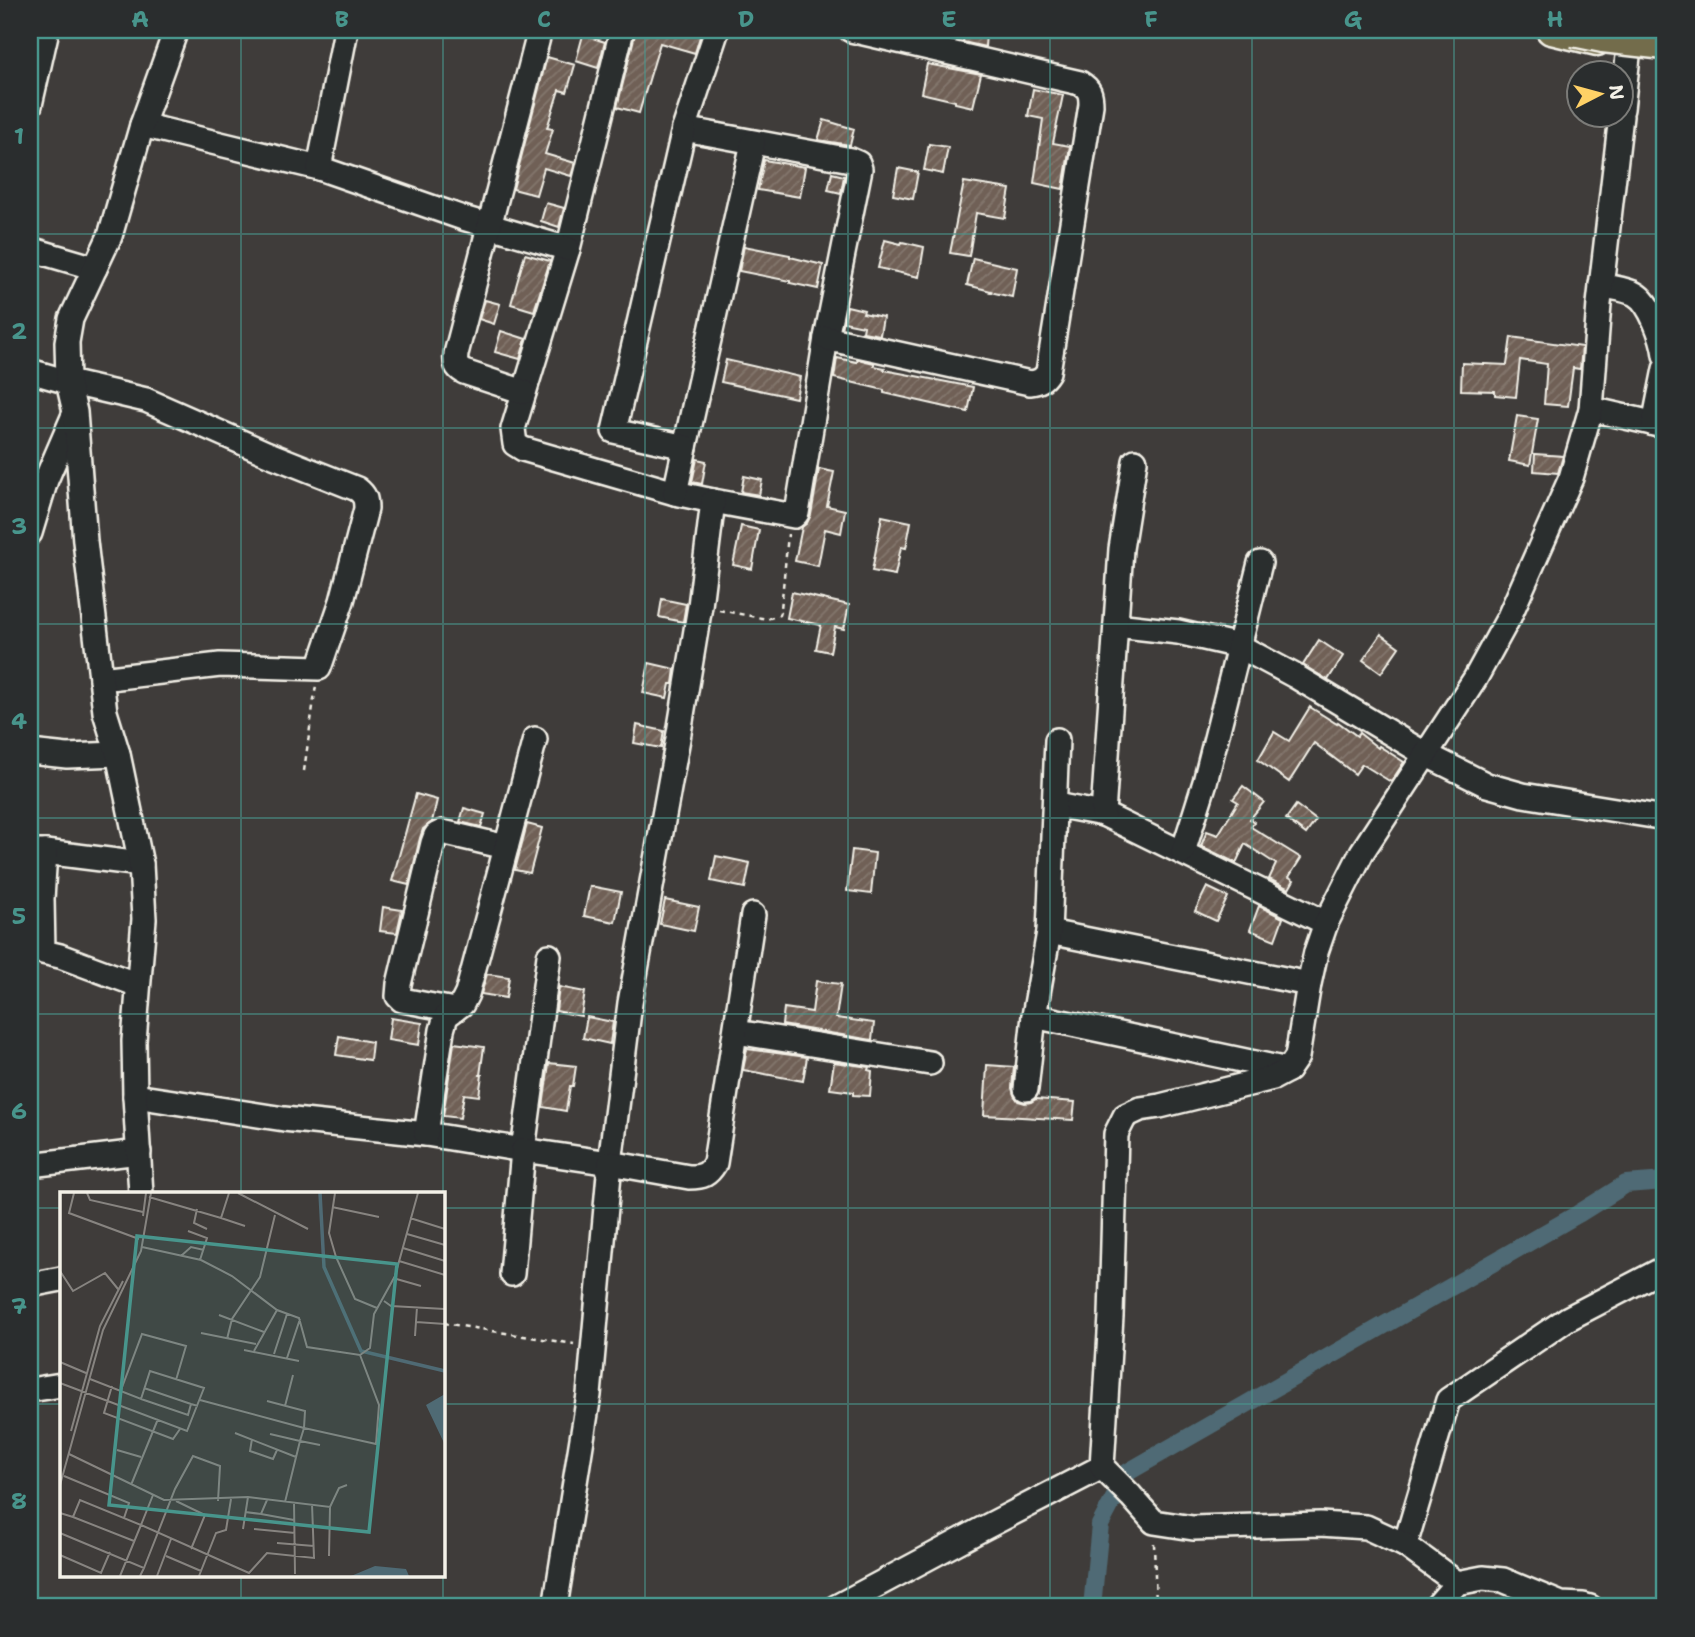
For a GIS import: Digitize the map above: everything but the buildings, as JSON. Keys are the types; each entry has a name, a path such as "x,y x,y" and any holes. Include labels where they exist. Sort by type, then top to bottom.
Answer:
{"highway":[{"path":"1574,30 1665,43"}],"main road":[{"path":"1551,30 1590,39 1630,38 1665,50"}],"street":[{"path":"30,105 47,30"},
{"path":"141,1192 134,1041 144,919 141,864 118,754 105,712 85,541 75,412 68,382 67,342 71,319 110,236 142,125 176,30"},
{"path":"320,168 346,30"},
{"path":"524,391 464,372 455,362 540,30"},
{"path":"622,30 568,249 513,429 515,444 523,449 675,493 794,516 797,513 825,338 860,169 858,163 851,160 684,129"},
{"path":"685,447 614,431 684,129 717,30"},
{"path":"825,338 1030,383 1044,378 1048,372 1091,106 1091,94 1087,87 1080,83 851,30"},
{"path":"1628,60 1630,38"},
{"path":"142,125 320,168 463,218 568,249"},
{"path":"1457,1583 1405,1545 1366,1527 1320,1524 1193,1528 1153,1522 1107,1471 1116,1134 1125,1116 1140,1109 1273,1078 1288,1070 1297,1057 1309,984 1326,923 1362,852 1475,679 1508,617 1571,478 1591,409 1601,285 1619,130"},
{"path":"675,493 753,143"},
{"path":"30,249 95,268"},
{"path":"1601,285 1636,295 1650,311 1664,340 1665,355"},
{"path":"1591,409 1659,425 1665,369"},
{"path":"30,371 146,400 266,453 357,489 366,499 366,509 342,601 319,668 220,665 101,679"},
{"path":"30,533 46,480 75,412"},
{"path":"1103,814 1121,549 1135,461"},
{"path":"46,480 80,477"},
{"path":"555,1607 589,1395 610,1163 629,1003 679,733 700,606 713,501"},
{"path":"1183,852 1205,782 1260,563"},
{"path":"1116,625 1178,632 1239,646 1426,754 1487,785 1523,795 1665,818"},
{"path":"426,1134 442,1030 446,1016 462,1004 467,993 535,739"},
{"path":"1026,1089 1034,1016 1049,932 1057,740"},
{"path":"30,752 67,756 118,754"},
{"path":"1056,805 1103,814 1326,923"},
{"path":"454,1010 401,1000 398,996 433,843 436,835 442,832 506,847"},
{"path":"138,985 60,956 36,959 42,899 37,852 141,864"},
{"path":"135,1096 284,1119 426,1134 700,1177 709,1173 715,1163 753,915"},
{"path":"1049,932 1309,984"},
{"path":"512,1274 523,1150 549,956"},
{"path":"1034,1016 1288,1070"},
{"path":"736,1032 930,1063"},
{"path":"30,1165 139,1152"},
{"path":"1405,1545 1448,1400 1567,1319 1665,1269"},
{"path":"30,1285 60,1279"},
{"path":"30,1390 60,1385"},
{"path":"836,1607 982,1529 1107,1471"},
{"path":"1436,1607 1457,1583 1483,1578 1503,1580 1561,1604 1590,1607"}],"path":[{"path":"700,606 767,619 779,615 790,516"},
{"path":"304,771 319,668"},
{"path":"444,1323 593,1347"},
{"path":"1153,1522 1156,1607"}],"waterway":[{"path":"1092,1607 1100,1525 1128,1472 1626,1184 1665,1181"}]}
